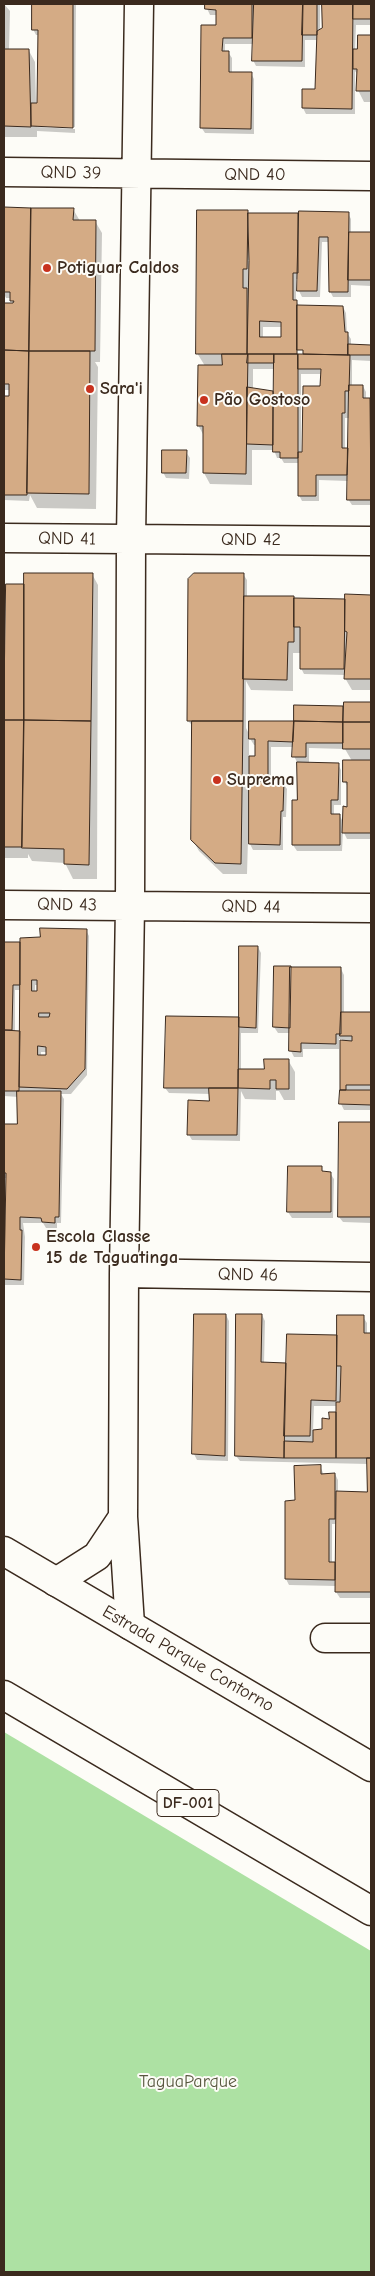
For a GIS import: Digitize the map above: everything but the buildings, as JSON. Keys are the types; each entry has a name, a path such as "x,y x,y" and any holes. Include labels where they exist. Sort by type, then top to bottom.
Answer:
{"main road":[{"path":"130,1625 123,1517 124,1273 130,906 131,539 138,174 139,4"},
{"name":"QND 39","path":"4,172 138,174"},
{"name":"QND 40","path":"138,174 371,176"},
{"name":"QND 41","path":"4,538 131,539"},
{"name":"QND 42","path":"131,539 371,541"},
{"name":"QND 43","path":"4,905 130,906"},
{"name":"QND 44","path":"130,906 371,908"},
{"name":"QND 46","path":"124,1273 371,1276"},
{"path":"56,1582 97,1556 123,1517"},
{"name":"Estrada Parque Contorno","path":"4,1551 371,1767"},
{"path":"325,1638 371,1638"},
{"name":"DF-001","path":"4,1695 371,1911"}],"green space":[{"name":"TaguaParque","path":"4,1732 371,1951 371,2272 4,2272"}],"place":[{"name":"Potiguar Caldos","path":"47,268"},
{"name":"Sara'i","path":"90,389"},
{"name":"Pão Gostoso","path":"204,400"},
{"name":"Suprema","path":"217,780"},
{"name":"Escola Classe 15 de Taguatinga","path":"36,1247"}]}
